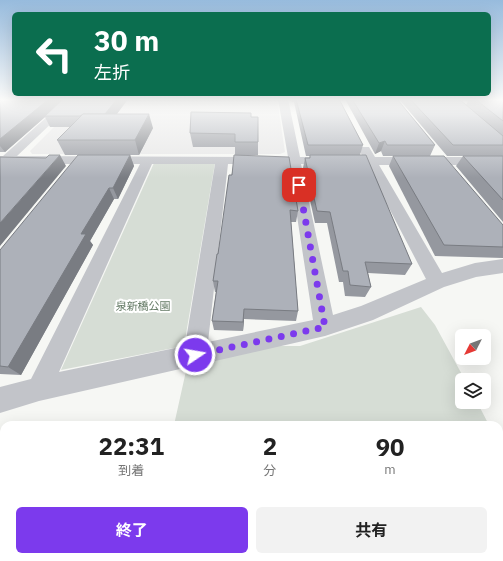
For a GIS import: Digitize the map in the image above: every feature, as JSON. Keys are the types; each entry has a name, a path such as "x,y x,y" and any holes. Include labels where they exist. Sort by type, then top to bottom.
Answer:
{"street":[{"path":"2,162 43,125"},
{"path":"288,125 325,327"},
{"path":"358,138 437,282"},
{"path":"434,149 453,173"},
{"path":"2,162 79,160 503,161"},
{"path":"66,176 79,160"},
{"path":"39,390 148,160"},
{"path":"195,355 222,160"},
{"path":"0,400 39,390 325,327 366,314 437,282 476,270 503,266"}],"shaded area":[{"path":"56,125 281,125 285,152 280,154 32,154 30,151"}],"green space":[{"name":"泉新橋公園","path":"154,163 215,163 184,346 61,370"},
{"path":"421,307 435,325 455,362 455,365 457,365 461,373 455,373 455,409 481,409 487,421 175,421 188,362 253,346 300,346"}],"building":[{"path":"0,125 17,125 0,139"},
{"path":"72,125 143,125 135,140 57,140"},
{"path":"190,125 258,125 258,142 235,142 235,134 190,133"},
{"path":"303,125 353,125 363,145 308,145"},
{"path":"368,125 419,125 435,145 387,145 385,141 379,143"},
{"path":"434,125 490,125 503,136 503,145 453,145"},
{"path":"49,155 60,155 0,223 0,157 46,158"},
{"path":"78,155 130,155 113,188 109,188 81,234 86,234 8,367 0,366 0,250"},
{"path":"234,155 289,157 298,211 290,210 298,311 244,309 243,322 212,321 218,281 213,281 229,175 232,175"},
{"path":"310,155 366,155 412,264 365,262 371,287 350,285 348,271 343,271 330,212 317,211 305,158 310,158"},
{"path":"393,156 444,156 503,225 503,247 444,245"},
{"path":"463,156 503,156 503,200"}],"route":[{"path":"195,355 325,327 299,185"}]}
